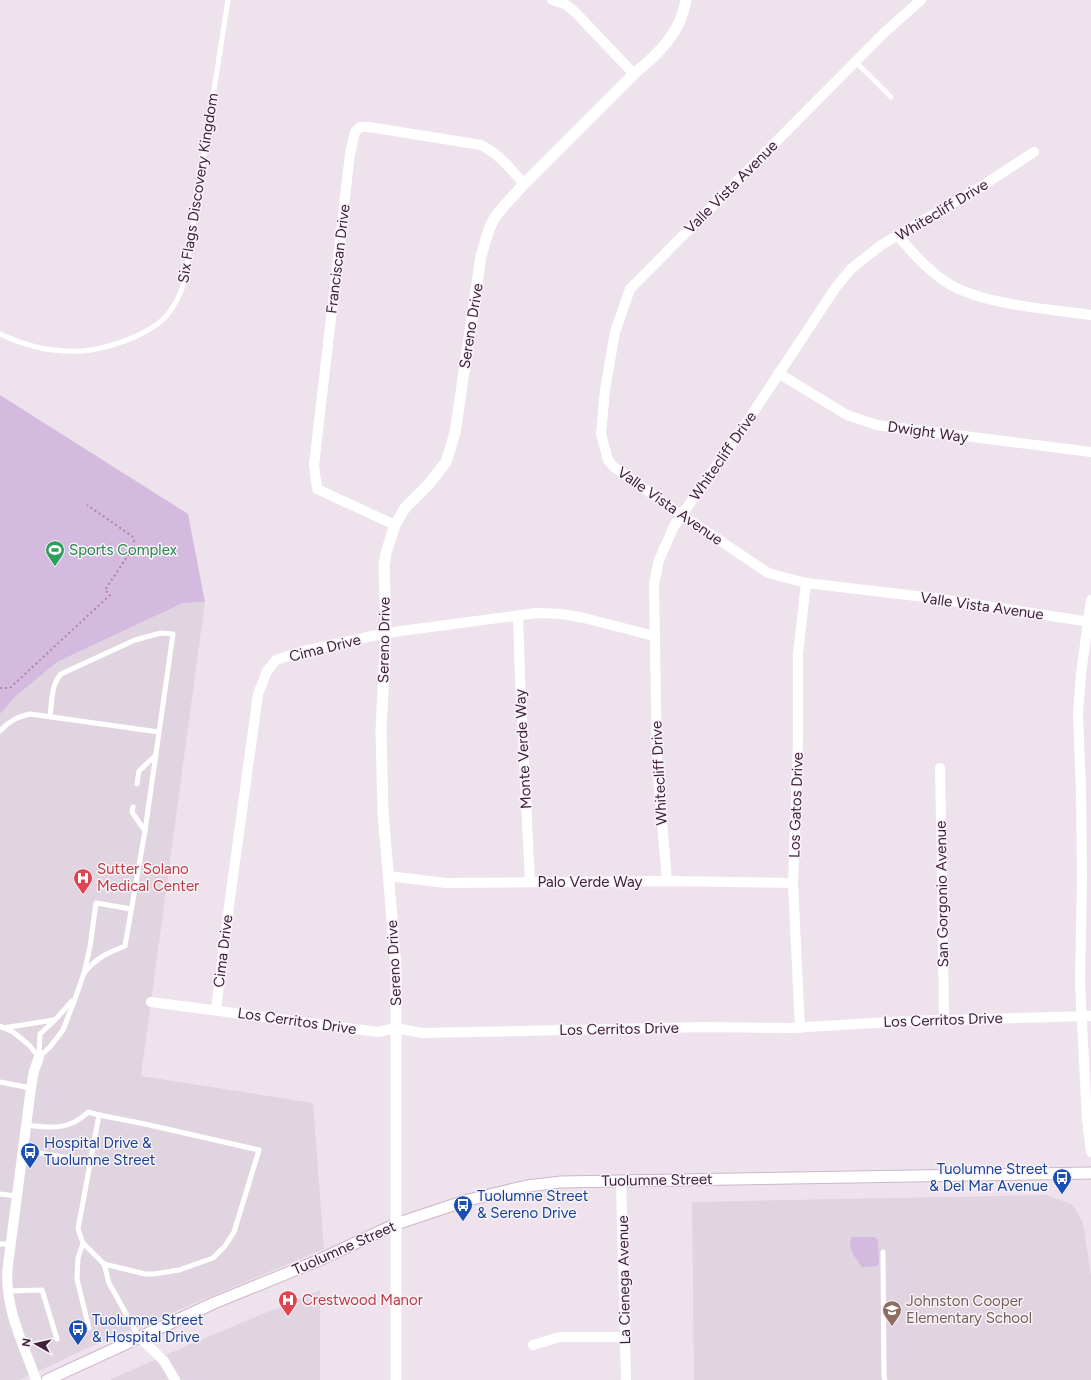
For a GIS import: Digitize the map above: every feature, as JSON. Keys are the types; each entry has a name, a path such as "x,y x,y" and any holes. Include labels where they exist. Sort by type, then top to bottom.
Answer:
{"street":[{"path":"552,0 565,4 575,12 634,74"},
{"name":"Sereno Drive","path":"396,1380 396,967 383,812 381,730 386,633 384,565 386,553 395,525 405,508 437,474 446,462 451,448 455,433 481,256 484,242 495,217 524,184 634,74 653,58 670,39 680,24 686,0"},
{"name":"Valle Vista Avenue","path":"921,0 855,61 630,289 615,332 605,390 601,434 608,460 614,467 768,573 806,582 933,598 1090,622"},
{"name":"Franciscan Drive","path":"395,525 317,489 314,465 350,154 355,132 360,127 369,127 481,145 492,150 500,157 524,184"},
{"name":"Whitecliff Drive","path":"667,881 657,762 654,584 659,560 674,526 743,428 836,287 851,270 867,256 898,236 982,186 1034,152"},
{"path":"898,236 920,262 934,273 950,284 971,293 1003,302 1091,315"},
{"name":"Dwight Way","path":"778,373 846,416 877,425 1091,452"},
{"name":"Los Gatos Drive","path":"800,1028 793,883 798,740 798,654 806,582"},
{"path":"1091,600 1090,622 1081,674 1078,712 1086,792 1082,878 1080,983 1086,1016 1087,1120 1091,1152"},
{"name":"Cima Drive","path":"216,1010 258,694 266,671 276,660 300,652 386,633 537,613 562,614 584,618 654,636"},
{"name":"Monte Verde Way","path":"518,616 530,882"},
{"name":"San Gorgonio Avenue","path":"940,768 944,1020"},
{"name":"Palo Verde Way","path":"388,876 446,883 667,881 793,883"},
{"name":"Los Cerritos Drive","path":"151,1002 378,1032 396,1028 422,1033 705,1026 800,1028 907,1021 1086,1016"},
{"path":"36,1380 14,1318 8,1291 8,1265 31,1088 34,1071 39,1057"},
{"name":"Tuolumne Street","path":"47,1380 214,1302 318,1261 396,1224 468,1200 526,1186 561,1182 1091,1173"},
{"name":"La Cienega Avenue","path":"621,1181 626,1380"},
{"path":"139,1336 164,1361 175,1380"},
{"path":"533,1345 560,1336 625,1336"}],"lane":[{"name":"Six Flags Discovery Kingdom","path":"0,334 36,348 58,351 82,351 106,346 137,335 159,323 176,303 184,283 228,0"},
{"path":"855,61 891,97"},
{"path":"50,716 54,685 61,674 135,640 161,632 173,634 145,831 125,946 102,956 93,962 84,973"},
{"path":"0,731 9,722 19,716 30,714 159,732"},
{"path":"137,784 139,771 156,755"},
{"path":"133,806 132,812 145,831"},
{"path":"39,1057 50,1047 63,1030 75,999 84,973 90,947 96,903 131,909"},
{"path":"39,1057 40,1034 75,999"},
{"path":"2,1027 55,1020"},
{"path":"2,1027 13,1032 28,1044 39,1057"},
{"path":"0,1082 31,1088"},
{"path":"26,1125 50,1128 61,1127 80,1120 88,1112 259,1150 234,1232 214,1258 179,1270 154,1274 145,1274 104,1264"},
{"path":"99,1115 78,1229 83,1243 104,1264 109,1283 139,1336"},
{"path":"22,1150 69,1158"},
{"path":"0,1194 16,1196"},
{"path":"83,1243 78,1258 77,1279 89,1328"},
{"path":"0,1244 10,1244"},
{"path":"883,1252 885,1380"},
{"path":"8,1291 42,1290 57,1339"}],"path":[{"path":"0,688 10,688 110,594 105,590 133,548 134,541 132,536 87,505"}],"shaded area":[{"path":"0,395 188,514 205,602 183,603 57,662 15,697 0,714"},
{"name":"Sutter Solano Medical Center","path":"205,602 141,1076 313,1103 324,1249 92,1346 20,1380 0,1380 0,714 15,697 57,662 183,603"},
{"name":"Johnston Cooper Elementary School","path":"1047,1195 1073,1205 1083,1223 1091,1275 1091,1380 694,1380 692,1202"},
{"path":"852,1237 875,1237 878,1240 879,1263 877,1266 862,1267 851,1249 850,1241"},
{"name":"Crestwood Manor","path":"320,1290 320,1380 109,1380 191,1344"}],"place":[{"name":"Sports Complex","path":"55,567"},
{"name":"Sutter Solano Medical Center","path":"83,895"},
{"name":"Hospital Drive & Tuolumne Street","path":"30,1169"},
{"name":"Tuolumne Street & Del Mar Avenue","path":"1062,1195"},
{"name":"Tuolumne Street & Sereno Drive","path":"463,1222"},
{"name":"Crestwood Manor","path":"288,1317"},
{"name":"Johnston Cooper Elementary School","path":"892,1327"},
{"name":"Tuolumne Street & Hospital Drive","path":"78,1346"}]}
